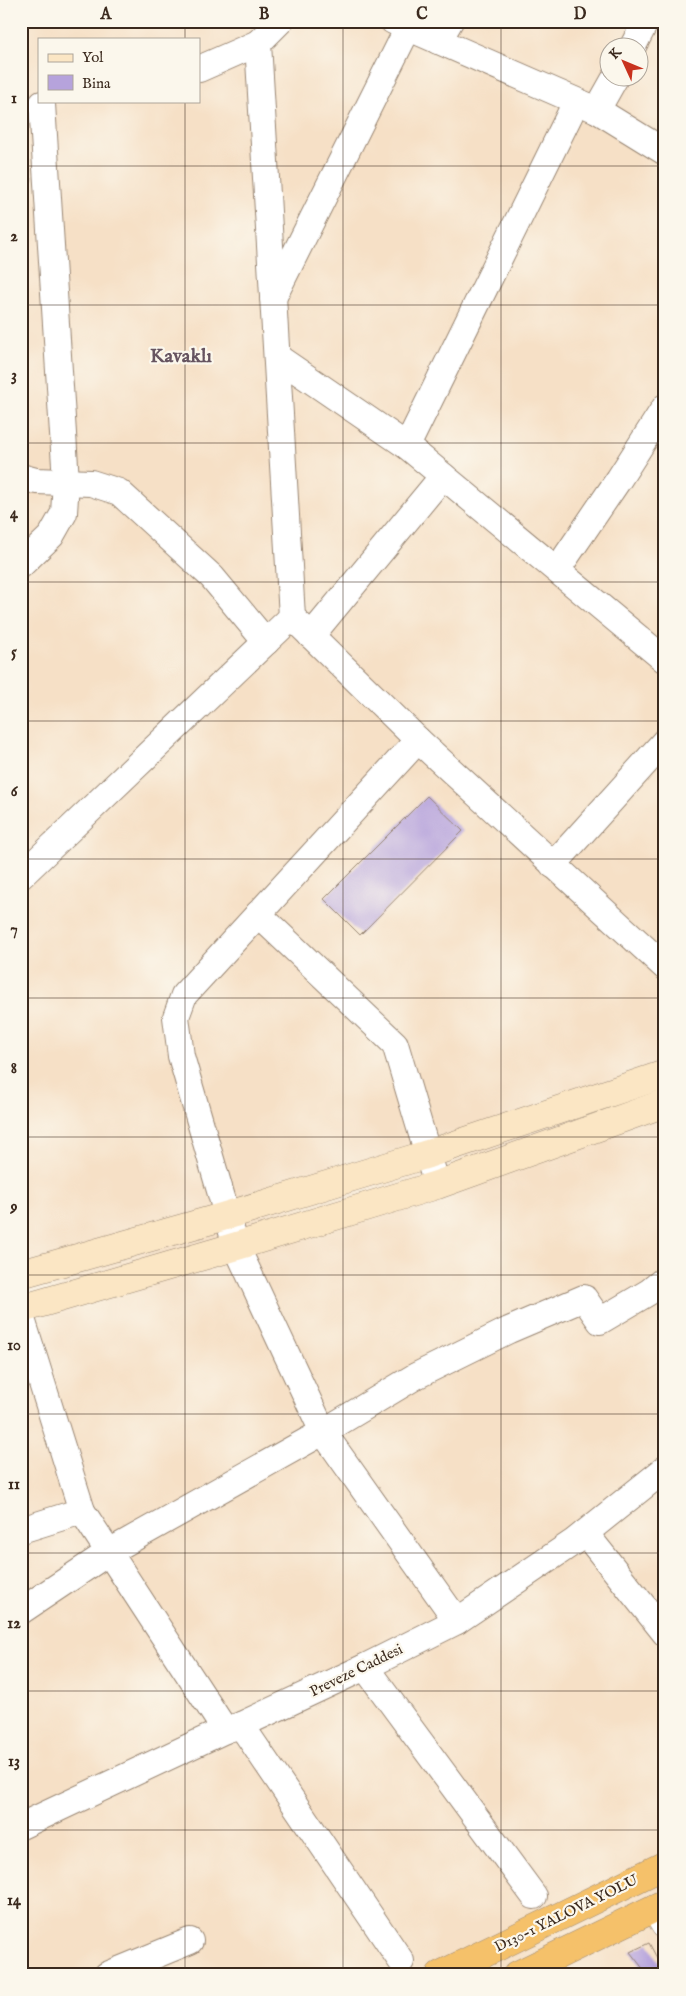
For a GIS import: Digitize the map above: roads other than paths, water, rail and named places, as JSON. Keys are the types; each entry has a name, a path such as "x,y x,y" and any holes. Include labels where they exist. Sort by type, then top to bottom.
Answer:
{"highway":[{"name":"D130-1 YALOVA YOLU","path":"440,1975 665,1865"},
{"path":"517,1975 661,1912"}],"main road":[{"path":"21,1274 227,1215 428,1154 665,1074"},
{"path":"21,1309 437,1185 665,1103"}],"street":[{"path":"200,69 258,43 280,21"},
{"path":"637,38 646,21"},
{"path":"273,298 400,25 444,31 587,106 665,152"},
{"path":"258,43 292,617 418,740 665,967"},
{"path":"407,446 587,106 605,88"},
{"path":"21,565 51,536 64,513 66,481 41,104"},
{"path":"277,357 407,446 665,660"},
{"path":"556,570 619,479 665,407"},
{"path":"311,636 443,476"},
{"path":"21,477 36,482 66,481 91,483 119,492 212,577 266,642"},
{"path":"21,876 292,617"},
{"path":"418,740 184,996 176,1018 181,1056 236,1246 323,1432 457,1621"},
{"path":"553,865 665,741"},
{"path":"258,914 395,1044 437,1185"},
{"path":"21,1611 110,1552 323,1432 416,1376 509,1330 584,1298 600,1321 649,1292 665,1279"},
{"path":"21,1316 82,1510 233,1727 401,1960"},
{"name":"Preveze Caddesi","path":"21,1826 365,1667 457,1621 585,1533 665,1468"},
{"path":"21,1530 82,1510"},
{"path":"585,1533 665,1633"},
{"path":"365,1667 534,1896"},
{"path":"106,1975 190,1941"}],"district":[{"name":"Kavaklı","path":"181,355"}]}
